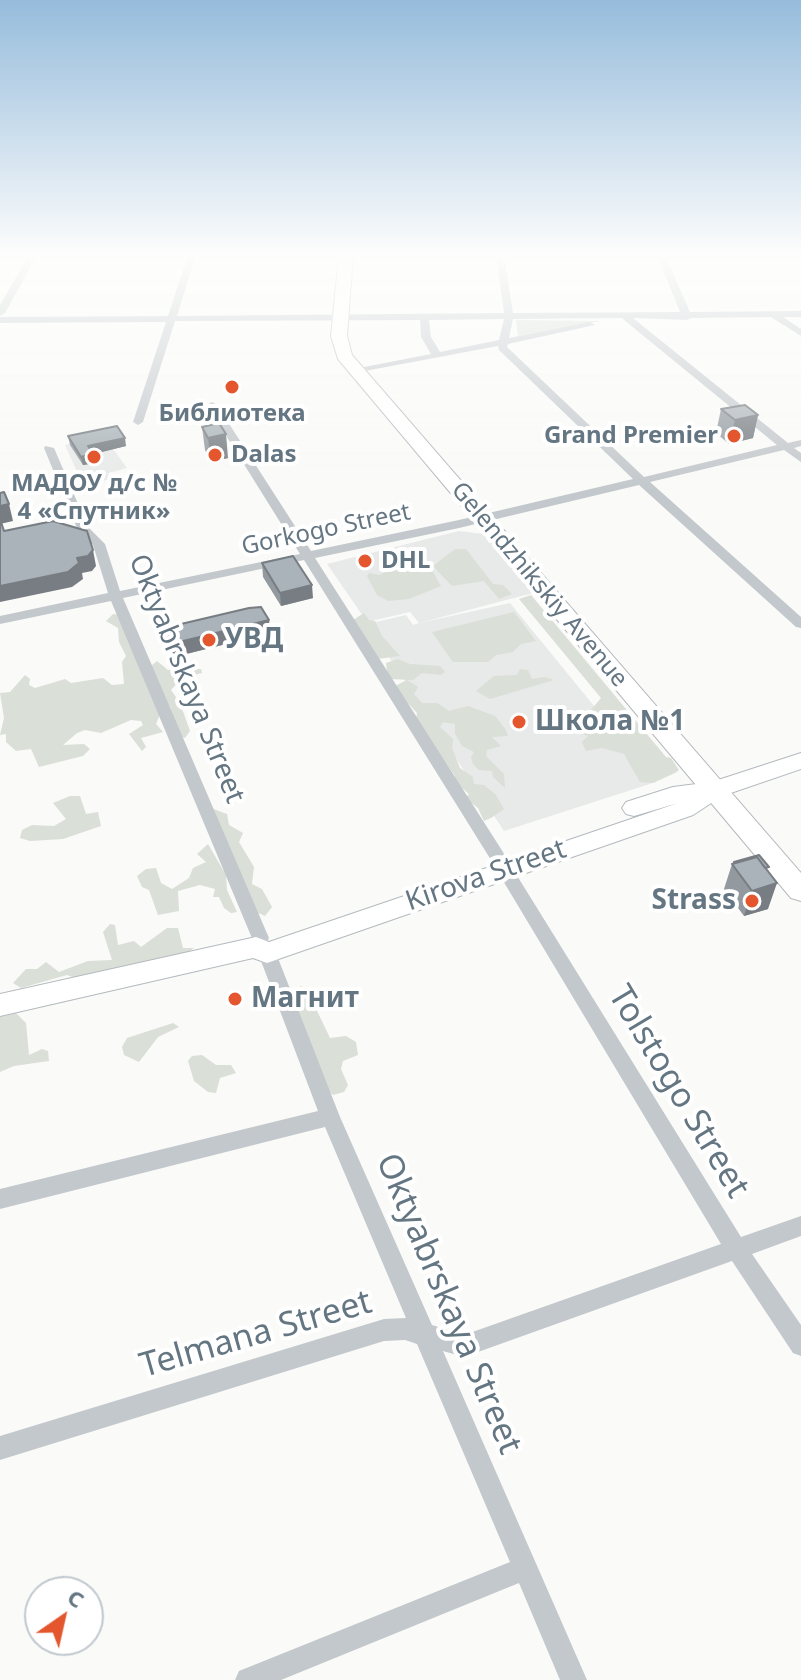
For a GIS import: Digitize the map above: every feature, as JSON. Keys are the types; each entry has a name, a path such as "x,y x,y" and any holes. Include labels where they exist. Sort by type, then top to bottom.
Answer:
{"main road":[{"name":"Gelendzhikskiy Avenue","path":"340,333 341,350 358,371 801,891"},
{"name":"Kirova Street","path":"0,1005 261,946 501,863 673,795 714,790 801,761"}],"street":[{"path":"138,422 168,333"},
{"path":"426,333 436,354"},
{"path":"506,333 502,348 641,480 801,624"},
{"path":"358,371 545,333"},
{"path":"646,333 801,459"},
{"name":"Tolstogo Street","path":"212,405 501,863 737,1250 801,1345"},
{"name":"Gorkogo Street","path":"0,620 483,518 801,443"},
{"name":"Oktyabrskaya Street","path":"49,448 83,528 99,544 116,597 330,1117 574,1680"},
{"path":"0,1199 330,1117"},
{"name":"Telmana Street","path":"0,1448 384,1330 405,1329 464,1346 801,1226"},
{"path":"248,1680 526,1568"}],"shaded area":[{"name":"МАДОУ д/с № 4 «Спутник»","path":"104,436 127,468 108,473 111,479 83,485 65,445"},
{"path":"459,531 484,534 533,593 419,623 410,612 367,622 327,564"},
{"path":"455,549 466,549 493,584 503,585 512,594 499,599 484,581 452,586 433,566"},
{"path":"404,564 411,572 419,566 430,567 441,586 409,599 388,601 377,595 367,576 369,573 379,575"},
{"path":"531,595 679,770 653,783 640,782 624,754 602,748 586,751 582,742 588,736 582,734 598,718 590,711 601,698 519,599"},
{"name":"Школа №1","path":"510,603 656,782 504,831 367,624 406,615 413,625"},
{"path":"514,612 536,641 521,644 513,652 496,655 488,662 453,662 432,632"},
{"path":"364,613 369,620 375,621 382,636 400,656 377,659 353,620"},
{"path":"113,614 120,615 151,666 157,661 168,670 201,669 202,673 182,678 171,690 180,703 190,731 185,738 180,736 169,713 171,708 165,702 156,724 163,732 141,738 146,747 142,751 129,734 143,725 141,721 131,720 101,733 85,730 77,733 63,745 84,744 90,749 83,756 39,767 31,749 16,751 6,742 6,734 0,735 4,718 0,693 10,692 25,675 30,679 29,685 35,688 65,679 71,683 103,678 112,685 124,684 122,662 126,656 119,642 118,628 106,621"},
{"path":"398,659 410,664 440,666 445,672 441,675 422,673 413,680 388,679 386,663"},
{"path":"520,669 528,670 532,679 545,677 554,680 490,699 476,691 494,676 517,675"},
{"path":"407,680 418,687 414,694 422,703 437,703 449,711 468,706 495,716 506,730 508,736 492,737 501,746 487,750 486,756 504,774 505,788 493,777 492,771 479,770 473,764 471,757 474,752 462,746 455,734 455,724 443,722 440,727 453,739 452,748 460,768 473,777 474,784 484,785 496,795 504,809 491,818 484,821 478,808 465,798 469,794 455,782 455,776 416,720 417,713 393,687"},
{"path":"70,796 80,796 86,814 98,812 101,826 63,839 30,841 20,838 22,830 32,825 54,826 66,819 53,803"},
{"path":"208,807 227,814 229,825 243,833 239,842 254,867 252,884 262,889 272,907 265,916 249,909"},
{"path":"208,844 226,875 227,890 237,912 231,913 224,908 219,897 213,897 215,889 200,885 178,891 179,911 158,915 149,890 142,887 137,876 146,869 156,868 161,883 172,889 189,878 193,868 206,862 197,854"},
{"path":"110,924 115,925 118,945 134,941 141,947 167,928 178,928 183,948 194,948 187,954 75,978 67,975 21,988 13,983 26,969 37,969 46,962 59,972 88,961 112,960 103,932"},
{"path":"301,986 308,992 330,1038 346,1036 356,1042 358,1055 343,1061 341,1069 348,1085 344,1092 333,1095 321,1084 291,993"},
{"path":"16,1013 26,1023 29,1055 42,1049 48,1051 49,1061 14,1066 0,1072 0,1017"},
{"path":"173,1023 179,1027 158,1037 139,1062 124,1055 122,1047 127,1038"},
{"path":"202,1055 216,1065 231,1065 236,1073 220,1078 216,1093 208,1092 194,1081 188,1061 192,1056"}],"building":[{"path":"745,405 758,415 735,420 721,409"},
{"path":"219,423 226,434 208,438 202,427"},
{"path":"117,426 125,438 88,446 93,454 81,457 68,436"},
{"path":"4,492 9,504 0,506 0,493"},
{"path":"0,519 4,531 53,521 87,531 93,550 88,556 77,558 79,563 68,572 0,586"},
{"path":"293,556 312,585 280,593 262,563"},
{"path":"261,607 269,620 171,644 164,628 249,608"},
{"path":"759,855 769,867 765,868 757,857 734,862"},
{"path":"757,857 777,883 752,891 732,864"}],"place":[{"name":"Библиотека","path":"232,387"},
{"name":"Grand Premier","path":"734,436"},
{"name":"Dalas","path":"215,455"},
{"name":"МАДОУ д/с № 4 «Спутник»","path":"94,457"},
{"name":"DHL","path":"365,561"},
{"name":"УВД","path":"209,640"},
{"name":"Школа №1","path":"519,722"},
{"name":"Strass","path":"752,901"},
{"name":"Магнит","path":"235,999"}]}
